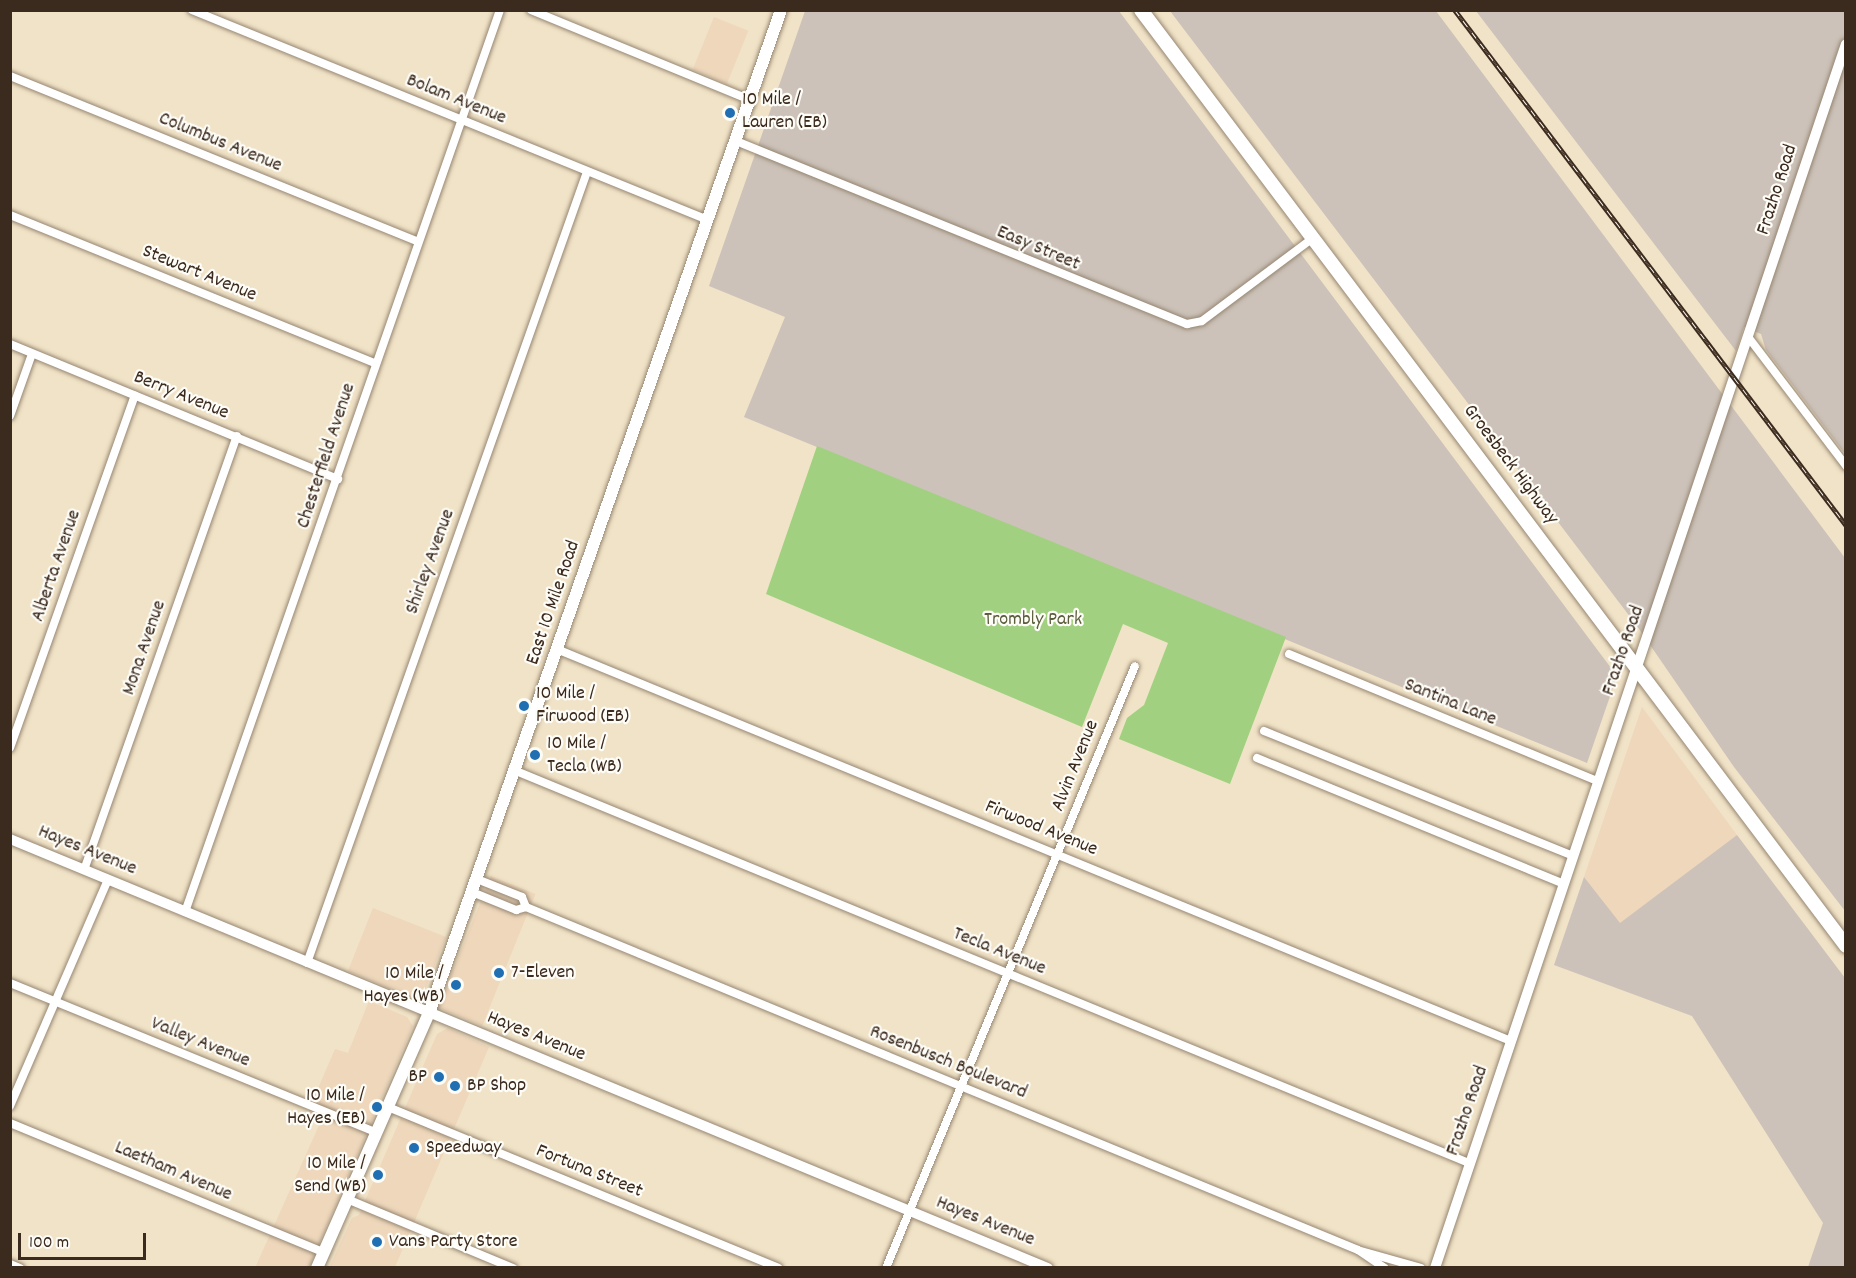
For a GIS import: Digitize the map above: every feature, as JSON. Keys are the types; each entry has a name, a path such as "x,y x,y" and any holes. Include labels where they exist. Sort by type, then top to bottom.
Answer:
{"main road":[{"name":"East 10 Mile Road","path":"317,1268 429,1013 559,650 781,10"},
{"name":"Groesbeck Highway","path":"1141,10 1638,665 1845,946"}],"street":[{"name":"Bolam Avenue","path":"192,10 708,220"},
{"name":"Chesterfield Avenue","path":"185,912 338,479 374,363 500,10"},
{"path":"531,10 750,100"},
{"name":"Frazho Road","path":"1435,1268 1749,338 1845,44"},
{"name":"Columbus Avenue","path":"10,76 417,241"},
{"name":"Easy Street","path":"736,141 1187,324 1202,321 1312,237"},
{"name":"Shirley Avenue","path":"307,963 587,172"},
{"name":"Stewart Avenue","path":"10,215 374,363"},
{"path":"1749,338 1845,466"},
{"name":"Berry Avenue","path":"10,344 338,479"},
{"path":"10,416 33,354"},
{"name":"Alberta Avenue","path":"10,748 135,395"},
{"name":"Mona Avenue","path":"84,870 237,436"},
{"name":"Firwood Avenue","path":"559,650 1511,1041"},
{"name":"Santina Lane","path":"1289,654 1599,782"},
{"name":"Alvin Avenue","path":"886,1268 1135,666"},
{"path":"1264,731 1574,856"},
{"path":"1257,758 1564,884"},
{"name":"Tecla Avenue","path":"516,771 1469,1163"},
{"name":"Hayes Avenue","path":"10,839 1048,1268"},
{"name":"Rosenbusch Boulevard","path":"477,879 522,897 526,907"},
{"path":"10,1106 108,880"},
{"name":"Rosenbusch Boulevard","path":"472,892 516,910 526,907 1358,1250 1421,1268"},
{"name":"Valley Avenue","path":"10,983 377,1133"},
{"name":"Fortuna Street","path":"388,1107 778,1268"},
{"name":"Laetham Avenue","path":"10,1123 323,1252"},
{"path":"347,1199 513,1268"},
{"name":"Rosenbusch Boulevard","path":"1358,1250 1384,1268"},
{"path":"10,1264 20,1268"}],"shaded area":[{"path":"805,11 1119,11 1617,676 1587,763 744,417 785,317 709,286"},
{"path":"1170,11 1436,11 1845,558 1845,911 1734,767 1637,626"},
{"path":"1476,11 1845,11 1845,454 1766,350 1761,334 1744,327 1736,351"},
{"path":"714,17 748,31 727,84 693,70"},
{"path":"1642,707 1737,835 1620,924 1584,877"},
{"path":"1737,835 1845,978 1845,1267 1808,1267 1823,1223 1692,1016 1554,965 1584,877 1620,923"},
{"path":"491,876 536,894 482,1026 438,1008"},
{"path":"373,908 446,937 425,990 410,997 348,971"},
{"path":"369,1001 407,1017 413,1026 309,1267 255,1268 321,1121 307,1114 335,1049 348,1053"},
{"path":"448,1028 489,1047 395,1267 329,1268 352,1218 359,1215 437,1034"}],"green space":[{"name":"Trombly Park","path":"817,446 1286,637 1230,784 1119,739 1127,718 1144,705 1168,643 1123,624 1082,727 766,594"}],"railway":[{"path":"1455,10 1846,525"}],"place":[{"name":"10 Mile / Lauren (EB)","path":"730,113"},
{"name":"10 Mile / Firwood (EB)","path":"524,706"},
{"name":"10 Mile / Tecla (WB)","path":"535,755"},
{"name":"7-Eleven","path":"499,973"},
{"name":"10 Mile / Hayes (WB)","path":"456,985"},
{"name":"BP","path":"439,1077"},
{"name":"BP Shop","path":"455,1086"},
{"name":"10 Mile / Hayes (EB)","path":"377,1107"},
{"name":"Speedway","path":"414,1148"},
{"name":"10 Mile / Send (WB)","path":"378,1175"},
{"name":"Vans Party Store","path":"377,1242"}]}
